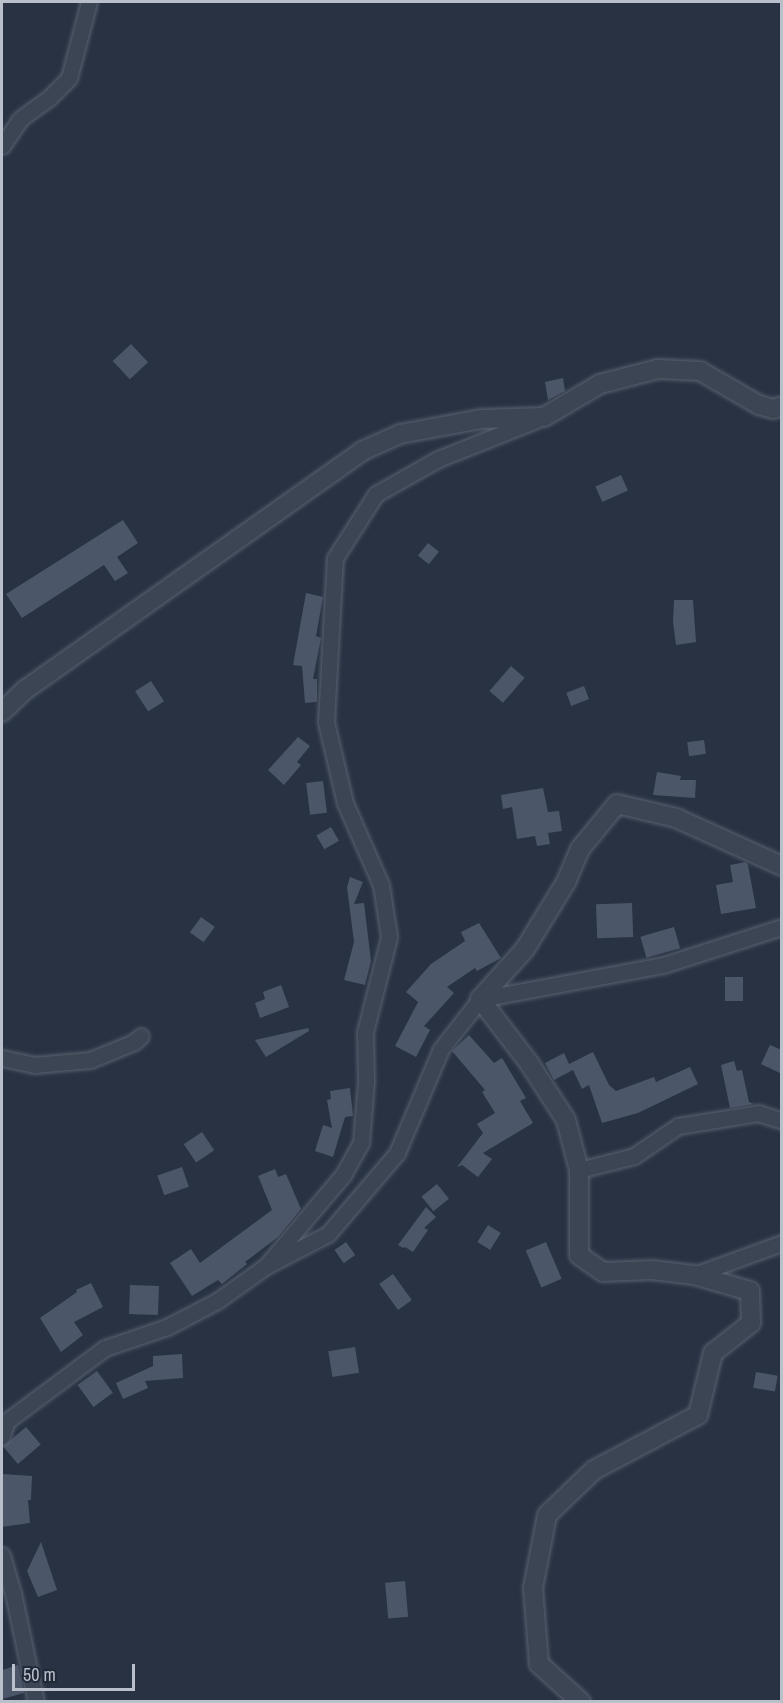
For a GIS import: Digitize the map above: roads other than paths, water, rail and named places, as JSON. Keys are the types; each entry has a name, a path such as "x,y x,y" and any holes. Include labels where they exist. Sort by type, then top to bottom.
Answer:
{"street":[{"path":"2,146 20,119 50,97 69,78 89,2"},
{"path":"266,1266 343,1175 361,1142 366,1081 365,1032 389,937 381,885 345,804 326,722 335,558 376,494 438,459 544,417 600,384 658,369 700,371 759,405 773,409 782,406"},
{"path":"2,712 25,690 362,451 400,434 481,419 544,417"},
{"path":"2,1436 7,1421 105,1348 167,1327 217,1300 266,1266 328,1234 397,1153 441,1048 480,999 525,949 566,882 580,849 617,804 676,818 782,866"},
{"path":"480,999 663,966 782,927"},
{"path":"480,999 529,1064 566,1120 579,1170 579,1255 603,1272 652,1270 694,1275 750,1291 751,1323 713,1353 698,1415 594,1470 547,1515 533,1588 539,1664 581,1701"},
{"path":"2,1058 34,1065 90,1060 134,1042 141,1036"},
{"path":"579,1170 634,1156 678,1126 758,1113 782,1120"},
{"path":"694,1275 782,1243"},
{"path":"2,1556 13,1593 36,1701"}]}
